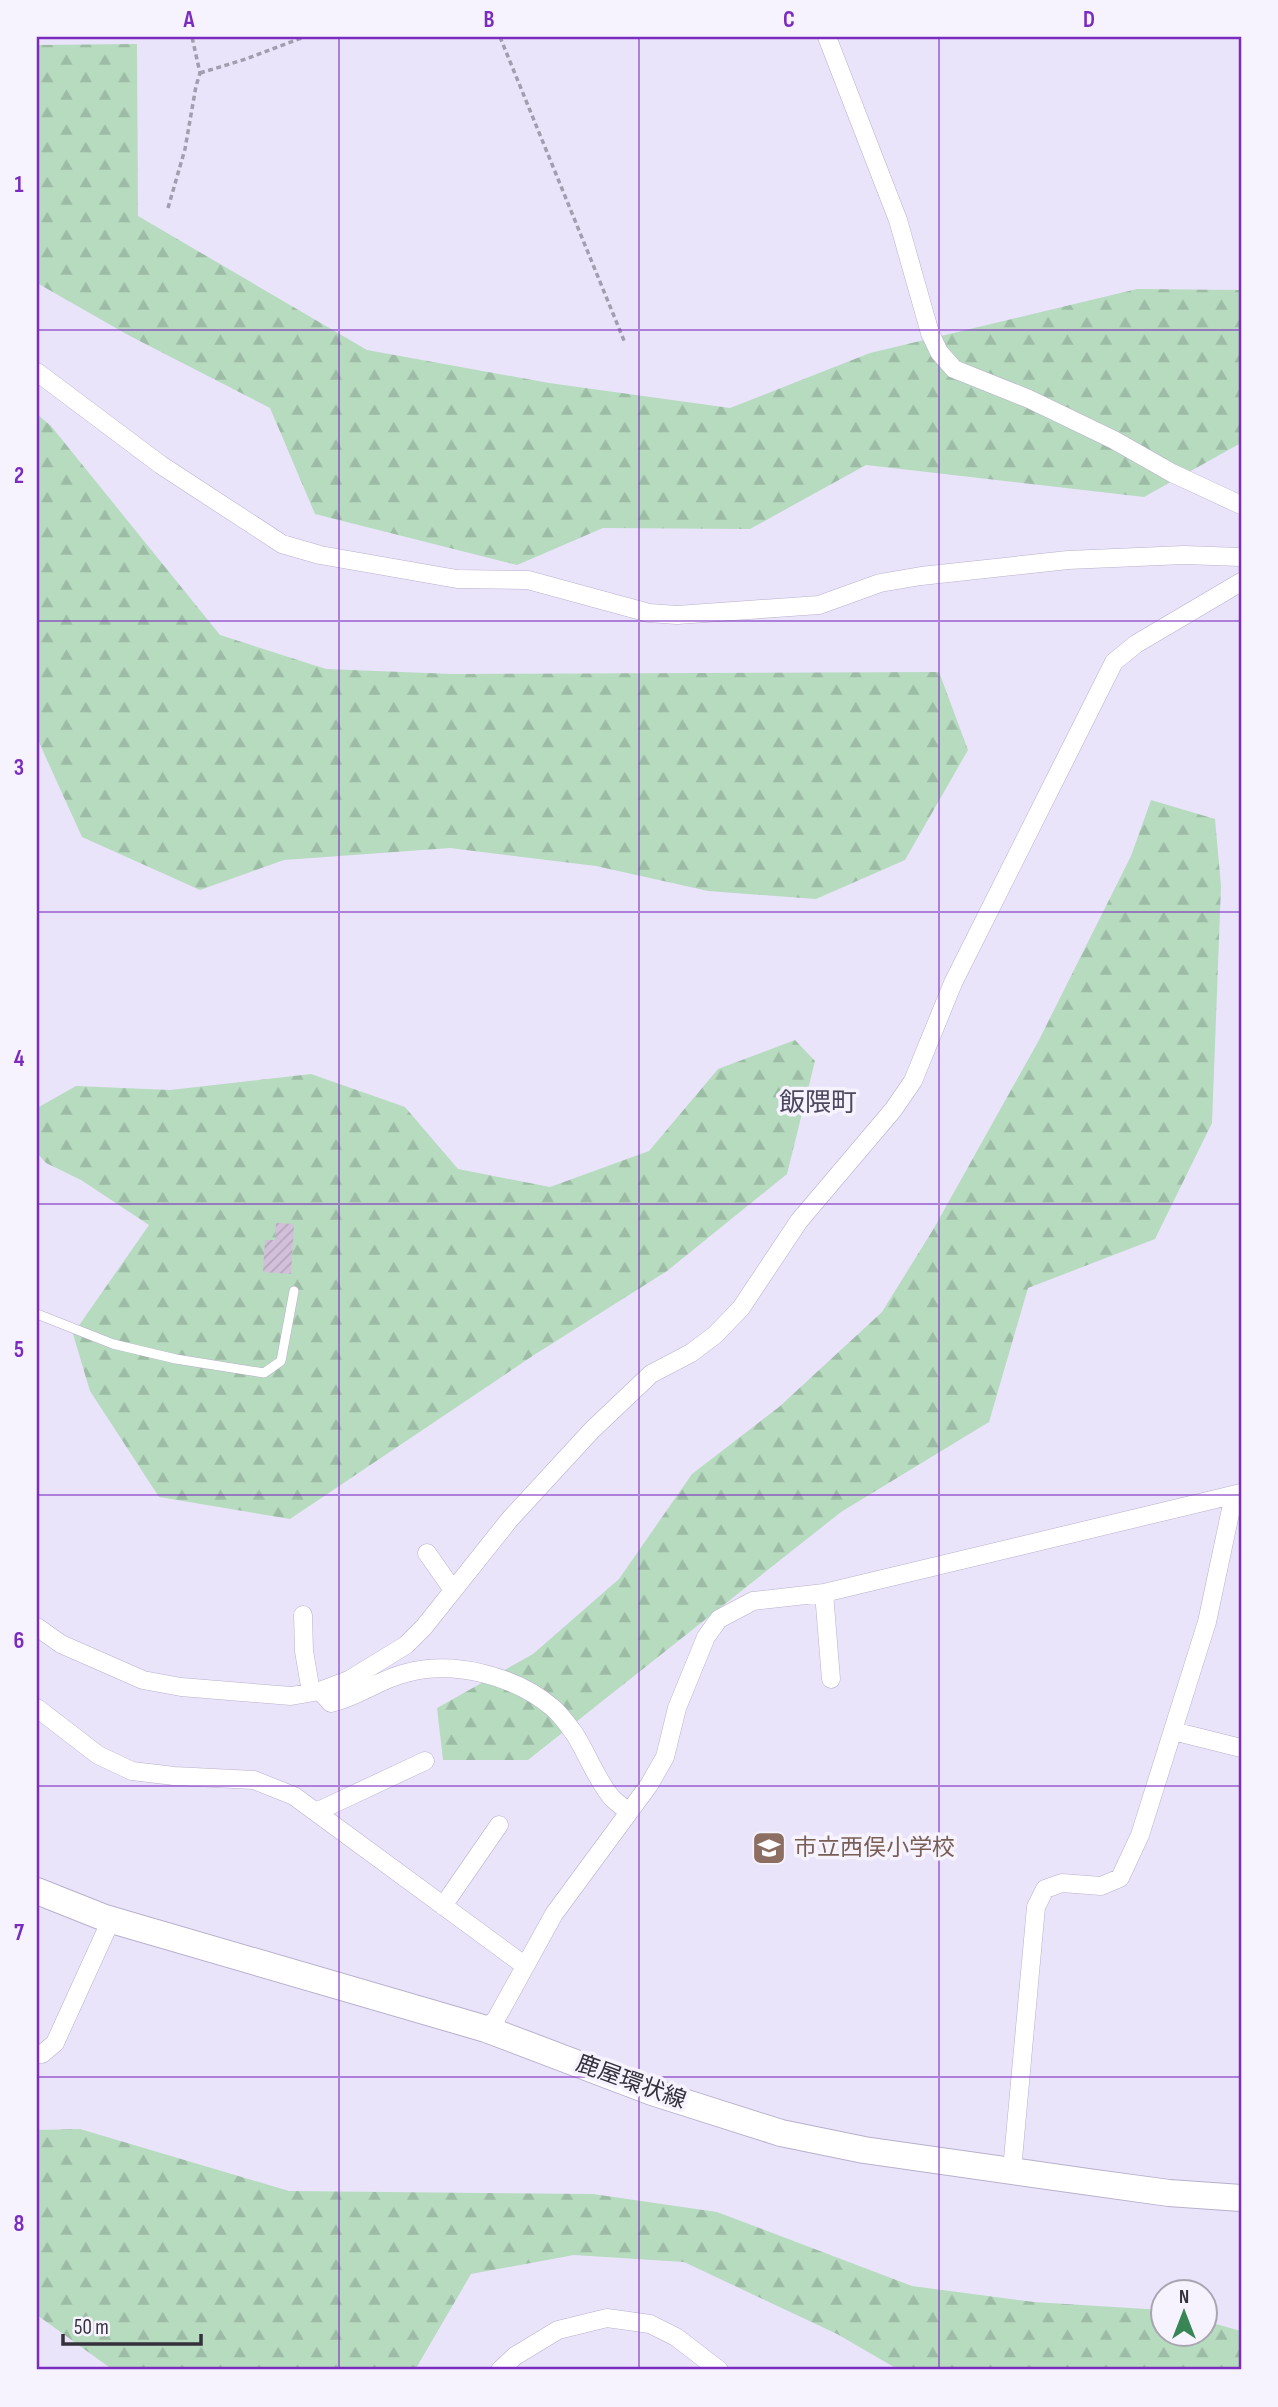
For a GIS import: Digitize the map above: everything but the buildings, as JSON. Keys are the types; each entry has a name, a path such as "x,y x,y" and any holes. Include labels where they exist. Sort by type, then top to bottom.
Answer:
{"main road":[{"name":"鹿屋環状線","path":"37,1891 111,1920 486,2029 652,2092 781,2133 864,2150 1169,2193 1241,2198"}],"street":[{"path":"827,37 898,220 930,332 939,352 954,369 1053,411 1114,440 1172,473 1241,505"},
{"path":"37,372 161,465 282,544 320,555 457,579 528,580 649,612 677,615 820,604 880,583 1069,560 1184,555 1241,557"},
{"path":"37,1627 61,1644 143,1680 181,1687 291,1696 315,1692 349,1680 406,1646 510,1519 592,1430 651,1374 691,1353 715,1335 741,1307 799,1221 892,1111 913,1081 953,983 1114,663 1136,644 1241,582"},
{"path":"486,2029 496,2020 554,1914 629,1812 665,1757 677,1708 706,1637 719,1619 753,1601 824,1593 1238,1494 1207,1622 1140,1835 1120,1878 1101,1886 1062,1882 1045,1889 1037,1907 1012,2170"},
{"path":"427,1553 453,1590"},
{"path":"824,1593 831,1679"},
{"path":"303,1615 304,1651 315,1692 331,1703 347,1699 404,1673 427,1669 486,1674 530,1692 555,1710 574,1735 612,1798 629,1812"},
{"path":"37,1708 98,1755 132,1771 254,1780 294,1796 524,1965"},
{"path":"1172,1731 1241,1748"},
{"path":"316,1812 425,1761"},
{"path":"443,1906 499,1825"},
{"path":"37,2054 42,2054 55,2043 111,1920"},
{"path":"500,2370 515,2356 558,2330 607,2318 650,2324 676,2337 719,2370"}],"lane":[{"path":"37,1314 113,1344 176,1359 264,1374 281,1362 294,1292"}],"path":[{"path":"169,208 185,149 200,73 191,37"},
{"path":"200,73 304,37"},
{"path":"500,37 625,343"}],"green space":[{"path":"137,44 138,216 367,350 549,383 730,408 870,353 1137,289 1241,290 1241,443 1144,497 866,465 750,529 603,528 517,565 315,514 270,408 128,335 37,283 37,45"},
{"path":"37,414 51,426 220,635 326,669 453,674 939,672 968,750 905,860 816,899 708,891 596,866 450,848 284,860 200,890 82,837 37,738"},
{"path":"1151,800 1215,819 1221,886 1212,1123 1155,1239 1028,1288 989,1422 841,1512 528,1760 443,1760 437,1708 533,1654 619,1579 692,1474 779,1407 882,1312 934,1228 1039,1040 1131,856"},
{"path":"795,1040 815,1061 787,1174 667,1271 534,1355 290,1519 159,1497 90,1391 73,1334 149,1225 81,1180 46,1163 37,1153 37,1108 76,1086 170,1090 311,1074 405,1107 458,1169 550,1187 649,1151 718,1069"},
{"path":"80,2129 289,2191 593,2194 717,2212 912,2286 1034,2302 1148,2309 1148,2348 1218,2348 1218,2325 1241,2331 1241,2370 899,2370 837,2334 684,2262 574,2255 471,2274 415,2370 113,2370 37,2315 37,2130"}],"place":[{"name":"市立西俣小学校","path":"769,1848"}],"district":[{"name":"飯隈町","path":"818,1103"}]}
